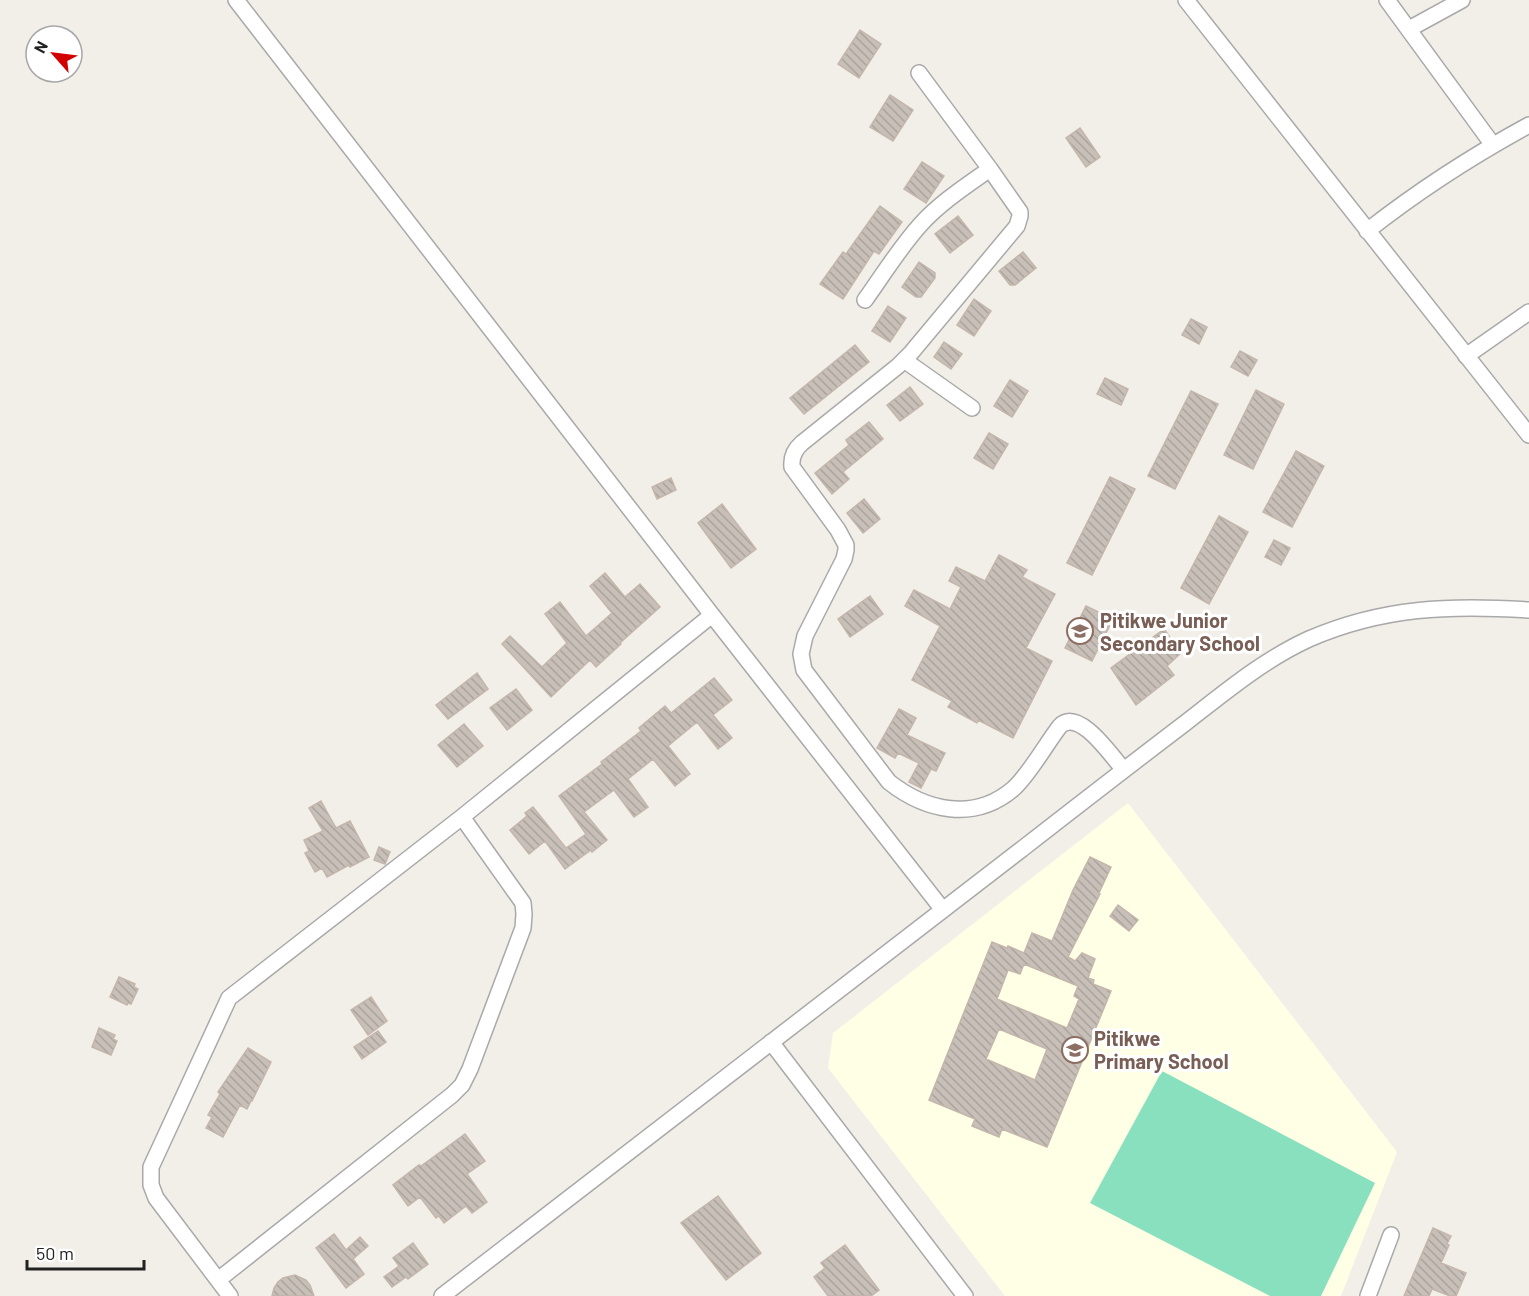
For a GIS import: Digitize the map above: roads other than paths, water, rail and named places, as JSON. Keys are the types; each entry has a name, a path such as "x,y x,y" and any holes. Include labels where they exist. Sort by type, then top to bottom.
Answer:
{"street":[{"path":"236,0 943,910"},
{"path":"1186,0 1529,435"},
{"path":"1387,0 1493,145"},
{"path":"1409,29 1462,0"},
{"path":"919,73 1020,212 1019,221 904,360 802,443 794,455 792,467 838,530 846,545 842,565 805,636 801,654 804,670 889,782 922,802 963,810 991,803 1013,789 1060,726 1069,720 1087,729 1124,770"},
{"path":"1367,231 1407,200 1493,145 1529,125"},
{"path":"865,300 922,222 990,169"},
{"path":"1466,356 1529,312"},
{"path":"904,360 972,408"},
{"path":"442,1296 1250,673 1274,657 1325,633 1381,616 1425,609 1529,610"},
{"path":"230,1296 156,1198 151,1185 151,1167 229,998 462,817 712,615"},
{"path":"218,1280 452,1095 462,1085 470,1070 523,928 524,914 522,903 462,817"},
{"path":"771,1042 965,1296"},
{"path":"1368,1296 1391,1235"}],"place":[{"name":"Pitikwe Junior Secondary School","path":"1080,631"},
{"name":"Pitikwe Primary School","path":"1075,1050"}]}
